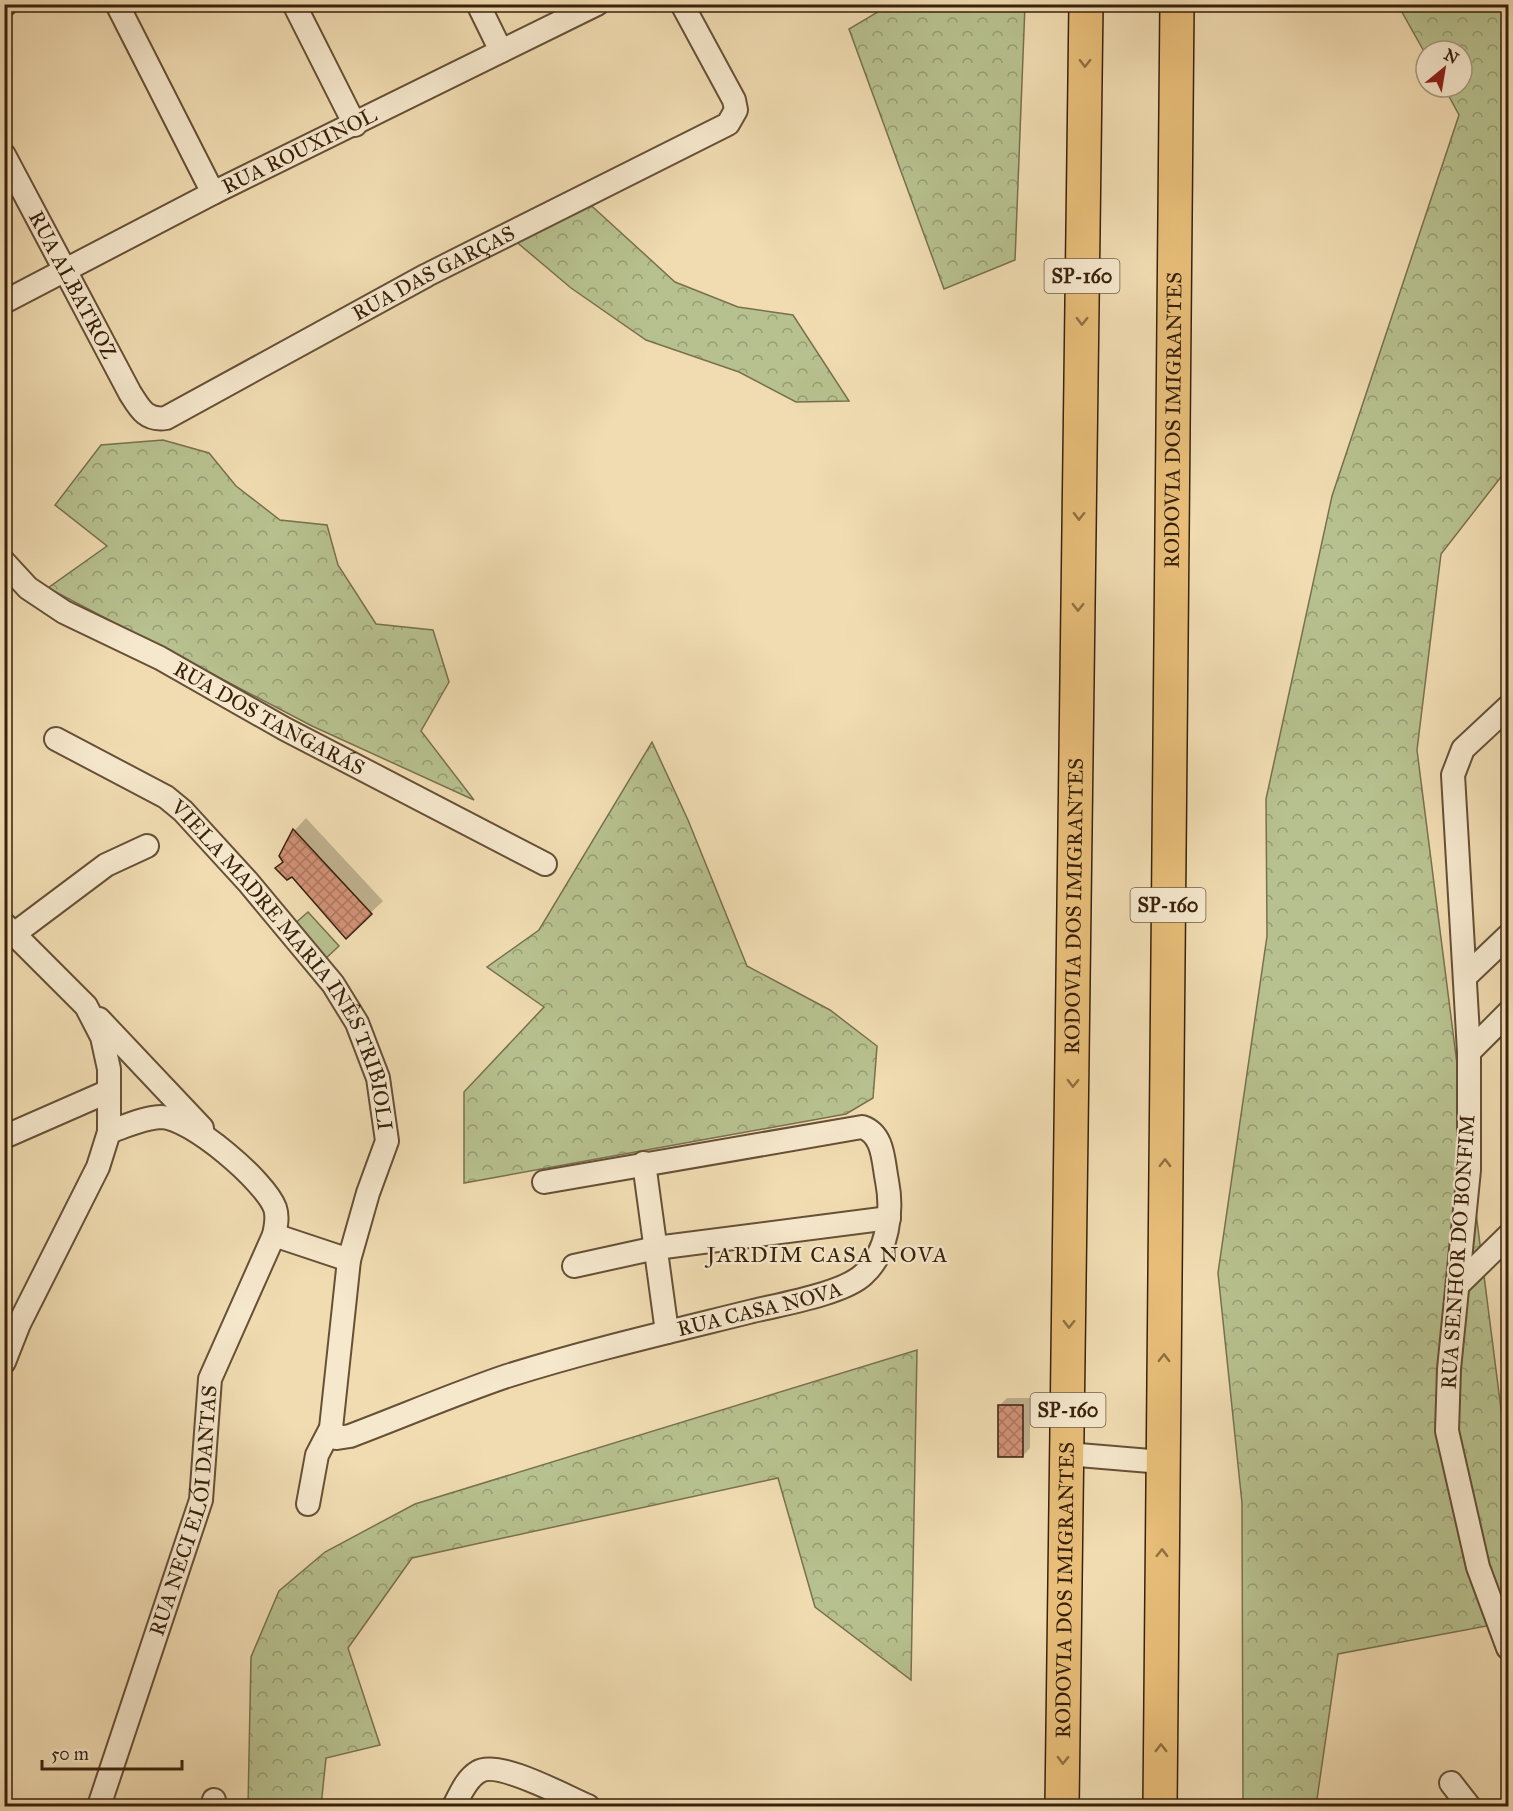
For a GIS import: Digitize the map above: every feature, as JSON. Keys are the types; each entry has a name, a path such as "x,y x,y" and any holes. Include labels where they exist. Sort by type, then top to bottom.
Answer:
{"highway":[{"name":"RODOVIA DOS IMIGRANTES","path":"1062,1806 1086,4"},
{"name":"RODOVIA DOS IMIGRANTES","path":"1160,1806 1177,4"}],"street":[{"path":"117,4 213,193"},
{"path":"294,4 355,125"},
{"path":"478,4 501,51"},
{"name":"RUA ROUXINOL","path":"4,302 213,193 597,4"},
{"name":"RUA DAS GARÇAS","path":"142,413 157,419 166,418 427,275 728,124 736,110 734,100 682,4"},
{"name":"RUA ALBATROZ","path":"4,154 142,413"},
{"name":"RUA DOS TANGARÁS","path":"4,562 28,588 64,612 160,658 276,724 545,864"},
{"name":"RUA SENHOR DO BONFIM","path":"1509,706 1463,749 1453,776 1470,1052 1469,1170 1449,1369 1447,1431 1478,1566 1509,1648"},
{"name":"VIELA MADRE MARIA INÊS TRIBIOLI","path":"56,740 165,797 183,811 248,882 333,984 357,1023 378,1078 387,1142 368,1193 349,1260 331,1428"},
{"path":"147,846 106,865 11,938 86,1006 174,1095 219,1147 264,1193 275,1207 276,1227 349,1260"},
{"path":"1466,976 1509,936"},
{"path":"4,1362 12,1328 80,1206 109,1132 109,1069 102,1037 86,1006"},
{"path":"1470,1052 1509,1013"},
{"path":"4,1137 110,1091"},
{"path":"109,1132 149,1118 163,1117 176,1120 219,1147"},
{"name":"RUA CASA NOVA","path":"331,1428 337,1438 351,1436 506,1377 667,1332 820,1294 854,1282 865,1274 874,1261 889,1218 890,1197 878,1139 870,1129 862,1127 544,1182"},
{"path":"644,1163 667,1332"},
{"path":"574,1266 656,1248 889,1218"},
{"name":"RUA NECI ELÓI DANTAS","path":"99,1806 201,1500 210,1379 276,1227"},
{"path":"1459,1284 1509,1236"},
{"path":"308,1504 317,1455 331,1428"},
{"path":"1067,1454 1162,1462"},
{"path":"454,1806 466,1784 479,1771 494,1768 588,1806"},
{"path":"1450,1783 1469,1806"}],"path":[{"path":"4,1799 28,1806"}],"green space":[{"path":"891,4 1025,5 1015,260 944,289 849,29"},
{"path":"1398,5 1508,5 1508,468 1441,554 1417,750 1508,1464 1508,1622 1338,1654 1316,1806 1243,1806 1242,1503 1218,1273 1267,936 1266,799 1332,496 1459,115 1450,99 1474,99 1474,39 1417,39"},
{"path":"583,198 675,282 738,307 793,315 849,401 796,402 739,372 646,340 571,288 513,239"},
{"path":"163,440 209,453 236,486 280,520 327,525 338,565 376,624 433,630 449,682 421,731 474,800 312,726 48,588 107,546 55,505 101,445"},
{"path":"652,742 688,820 747,966 830,1010 877,1046 873,1098 846,1114 464,1183 464,1092 544,1007 487,967 539,930"},
{"path":"308,912 339,946 323,961 292,926"},
{"path":"917,1350 911,1680 815,1607 778,1478 412,1558 348,1648 380,1745 326,1758 321,1806 248,1806 251,1657 279,1591 325,1552 415,1504"}],"building":[{"path":"293,829 372,914 346,939 292,877 287,880 275,868 283,862 279,856"},
{"path":"998,1405 1023,1405 1023,1457 998,1457"}],"district":[{"name":"JARDIM CASA NOVA","path":"828,1254"}]}
